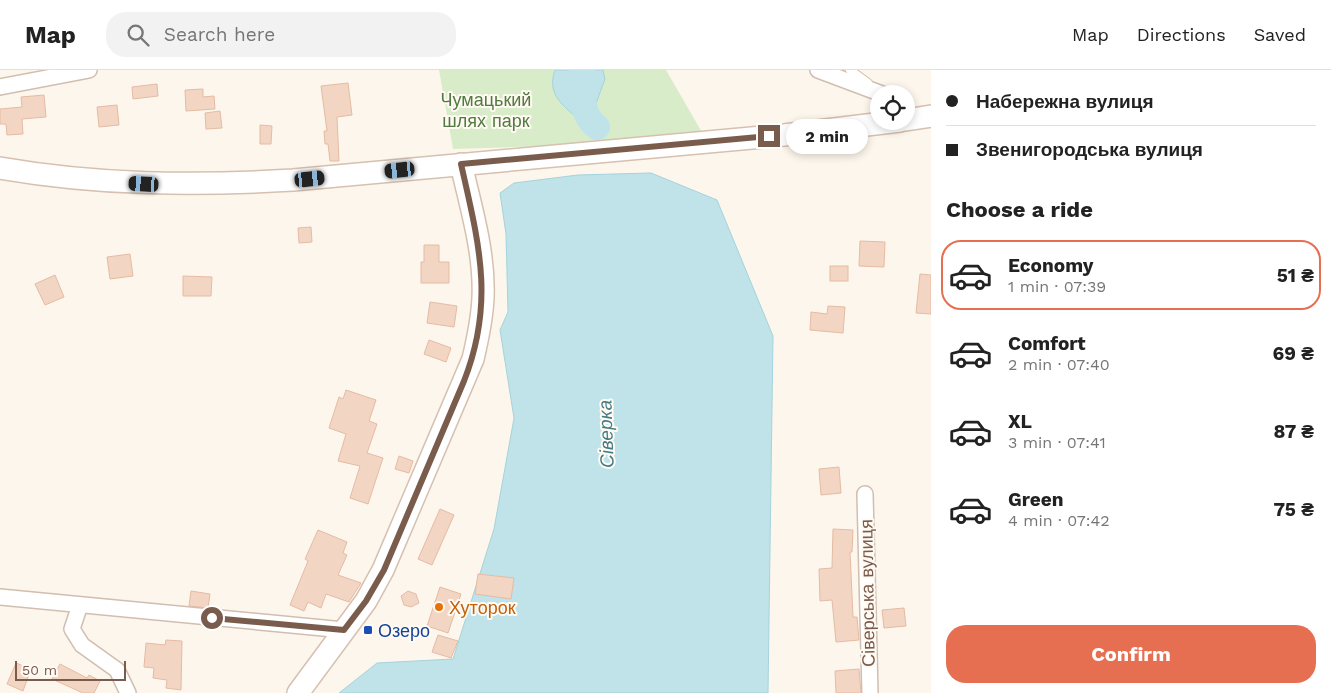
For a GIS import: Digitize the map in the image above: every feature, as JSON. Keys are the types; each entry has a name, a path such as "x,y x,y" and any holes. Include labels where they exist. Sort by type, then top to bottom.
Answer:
{"street":[{"path":"0,87 89,70"},
{"path":"818,70 870,89"},
{"path":"915,119 931,116"},
{"path":"0,168 90,181 194,185 292,180 784,135 870,125"},
{"path":"298,693 366,601 384,570 473,359 480,329 483,276 478,241 461,164"},
{"name":"Сіверська вулиця","path":"865,494 870,693"},
{"path":"0,596 344,630"},
{"path":"80,605 72,629 82,645 117,670 128,693"}],"lane":[{"path":"850,70 871,85"}],"green space":[{"name":"Чумацький шлях парк","path":"439,70 666,70 707,141 453,149"}],"water":[{"path":"555,70 603,70 605,79 595,106 575,116 556,96 553,85"},
{"path":"651,173 717,200 773,336 768,693 339,693 377,663 453,659 494,529 514,418 500,330 508,312 506,234 500,193 514,183 578,175"}],"building":[{"path":"348,83 352,115 337,117 339,161 330,161 328,144 325,144 324,131 327,131 321,86"},
{"path":"157,84 158,96 133,99 132,87"},
{"path":"203,89 203,97 214,96 215,109 186,111 185,90"},
{"path":"44,95 46,117 22,119 23,134 7,135 6,124 0,124 0,109 22,107 21,97"},
{"path":"117,105 119,125 99,127 97,107"},
{"path":"220,111 222,128 206,129 205,113"},
{"path":"260,125 272,126 271,144 260,144"},
{"path":"311,227 312,242 299,243 298,228"},
{"path":"860,241 885,242 884,267 859,266"},
{"path":"424,245 439,245 439,262 449,262 449,283 421,283 421,262 424,262"},
{"path":"130,254 133,276 110,279 107,257"},
{"path":"830,266 848,266 848,281 830,281"},
{"path":"920,274 931,275 931,314 916,313"},
{"path":"55,275 64,297 45,305 35,284"},
{"path":"183,276 212,277 211,296 183,296"},
{"path":"430,302 457,306 454,327 427,323"},
{"path":"828,306 845,307 843,333 810,330 811,312 827,314"},
{"path":"429,340 451,348 446,362 424,354"},
{"path":"346,390 376,400 369,421 377,424 367,453 383,458 368,504 350,498 360,466 338,461 346,434 329,428 339,397 343,399"},
{"path":"399,456 413,461 409,473 395,469"},
{"path":"839,467 841,493 821,495 819,469"},
{"path":"440,509 454,515 432,565 418,559"},
{"path":"833,529 853,530 852,552 850,552 853,617 857,617 859,640 836,642 832,600 820,601 819,569 832,568"},
{"path":"318,530 347,542 343,553 347,555 338,575 361,583 349,602 326,594 321,608 308,602 304,611 290,605 308,561 305,559"},
{"path":"478,574 514,578 511,599 475,594"},
{"path":"440,587 461,594 448,633 427,626"},
{"path":"191,591 210,594 208,608 189,606"},
{"path":"408,591 416,594 419,603 411,607 404,605 401,596"},
{"path":"904,608 906,626 884,628 882,610"},
{"path":"438,635 458,641 451,658 432,652"},
{"path":"166,640 182,641 181,690 166,688 167,680 153,678 154,668 144,667 146,643 165,645"},
{"path":"16,663 31,669 23,691 7,684"},
{"path":"60,664 87,678 89,675 100,681 94,693 83,693 52,679"},
{"path":"859,669 861,693 836,693 835,671"}],"waterway":[{"name":"Сіверка","path":"582,70 582,93 585,109 591,122 597,127"}],"place":[{"name":"Хуторок","path":"439,607"},
{"name":"Озеро","path":"368,630"}],"route":[{"path":"212,618 344,630 366,601 384,570 473,359 480,329 483,276 478,241 461,164 769,136"}]}
